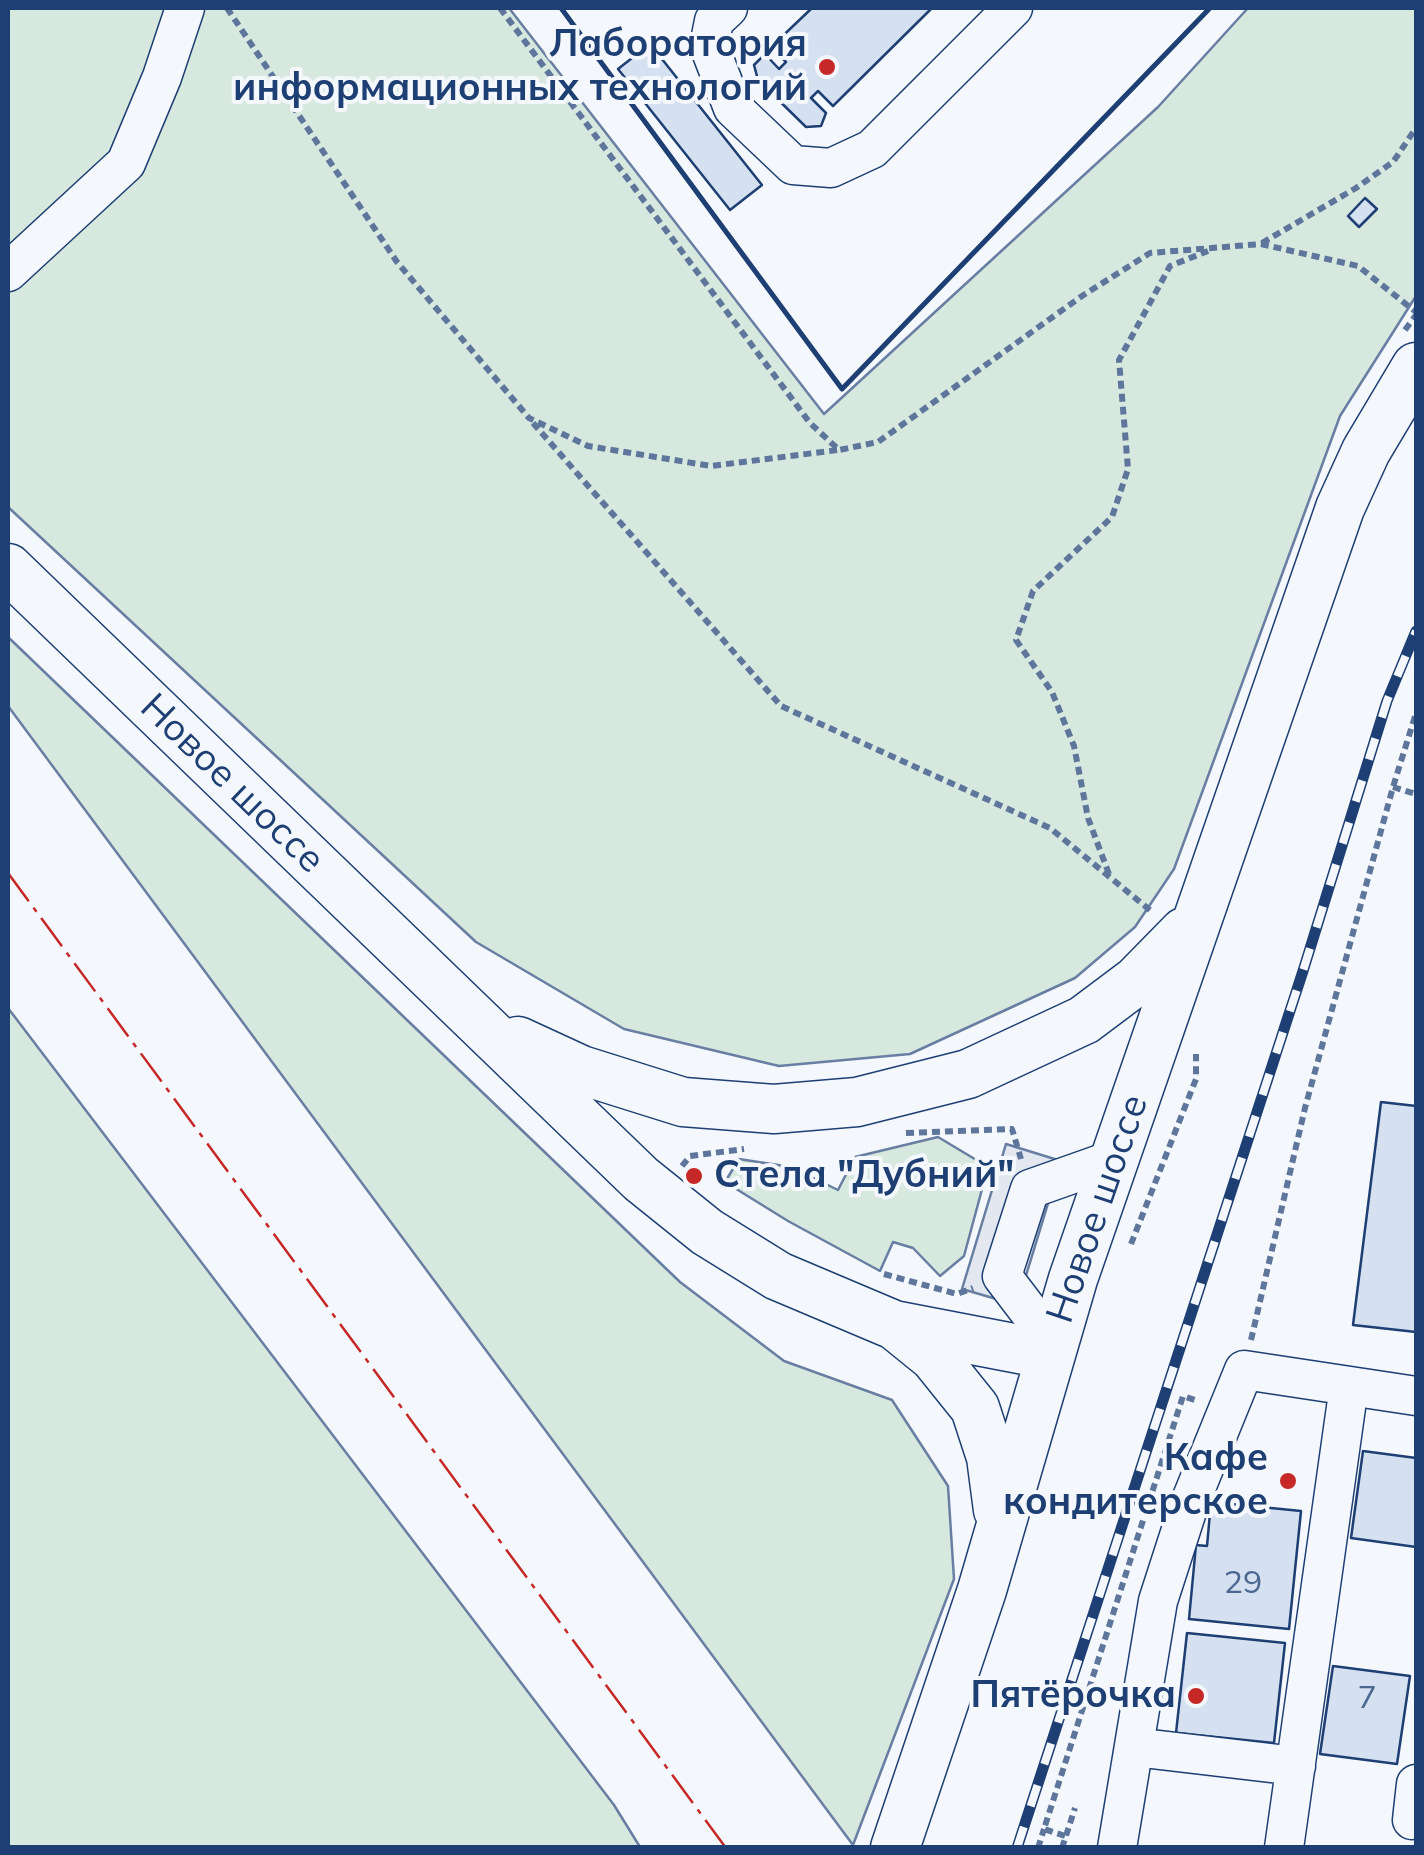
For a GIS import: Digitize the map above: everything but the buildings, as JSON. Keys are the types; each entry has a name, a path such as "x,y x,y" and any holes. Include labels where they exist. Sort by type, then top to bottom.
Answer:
{"main road":[{"name":"Новое шоссе","path":"457,999 542,1055 683,1102 774,1109 857,1102 968,1074 1084,1020 1165,954 1340,508 1366,450 1416,366"},
{"name":"Новое шоссе","path":"8,568 457,999 658,1177 707,1232 778,1276 894,1325 1052,1349 1145,1070 1179,916"},
{"path":"1051,1036 1072,1030 1098,1033 1129,1049 1145,1070"},
{"path":"658,1177 635,1161 635,1140 647,1120 683,1102"},
{"name":"Новое шоссе","path":"894,1325 934,1357 975,1408 991,1458 1000,1528"},
{"path":"895,1848 962,1651 1052,1349"}],"street":[{"path":"8,272 126,164 185,8"},
{"path":"728,8 714,21 710,46 733,108 793,164 831,168 872,149 1013,8"},
{"path":"1052,1349 1002,1276 1030,1189 1114,1158"},
{"path":"1117,1848 1158,1601 1189,1505 1244,1370 1416,1396"},
{"path":"1284,1848 1349,1386"},
{"path":"1134,1747 1296,1766"}],"path":[{"path":"227,8 398,262 781,706 1050,828 1109,876 1179,916"},
{"path":"500,8 810,424 839,450"},
{"path":"1261,244 1393,162 1416,128"},
{"path":"529,418 588,446 711,466 878,442 1082,296 1150,253 1261,244 1358,266 1416,312"},
{"path":"1109,876 1088,818 1074,746 1052,692 1016,640 1032,591 1112,517 1128,469 1119,360 1170,266 1216,248"},
{"path":"1244,1370 1305,1108 1416,713"},
{"path":"1393,787 1416,794"},
{"path":"894,1134 1012,1129"},
{"path":"658,1177 690,1156 745,1149"},
{"path":"1038,1848 1183,1396 1202,1402"},
{"path":"1062,1848 1074,1808"},
{"path":"1044,1830 1065,1836"}],"shaded area":[{"path":"8,8 509,8 824,414 1158,107 1248,8 1416,8 1416,296 1340,416 1174,869 1135,927 1075,978 910,1054 779,1066 624,1029 476,942 8,507"},
{"path":"8,637 680,1282 784,1361 892,1400 948,1486 954,1579 853,1845 8,706"},
{"path":"8,1008 614,1805 640,1847 8,1847"},
{"path":"938,1137 988,1167 964,1256 940,1276 913,1248 893,1242 880,1271 725,1182 739,1159 791,1167 838,1190 855,1157"},
{"path":"1006,1144 1061,1161 1017,1305 962,1289"}],"railway":[{"path":"1017,1848 1387,701 1416,631"}],"wall":[{"path":"561,8 842,389 1210,8"}],"power":[{"path":"8,873 726,1848"}],"place":[{"name":"Лаборатория информационных технологий","path":"827,67"},
{"name":"Стела \"Дубний\"","path":"694,1176"},
{"name":"Кафе кондитерское","path":"1288,1481"},
{"name":"Пятёрочка","path":"1196,1696"}]}
